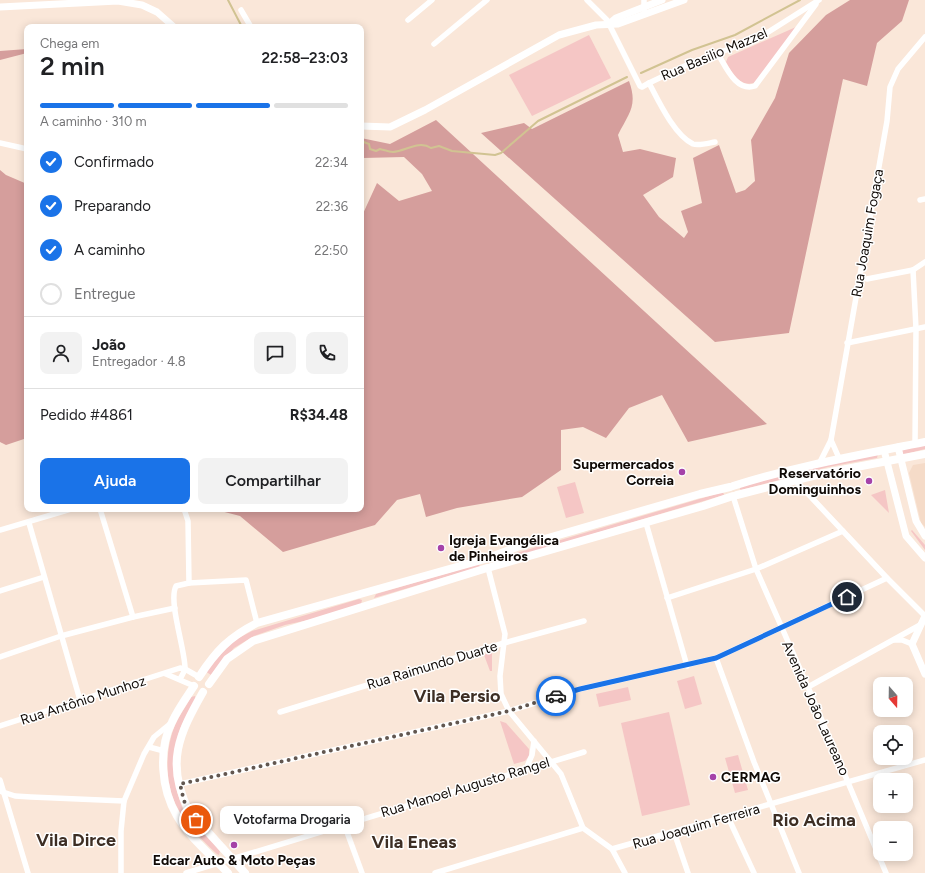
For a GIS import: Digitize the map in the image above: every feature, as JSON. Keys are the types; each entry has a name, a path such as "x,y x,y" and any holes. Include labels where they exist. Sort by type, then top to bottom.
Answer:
{"main road":[{"path":"228,873 186,828 172,806 164,772 164,751 171,723 194,686 195,681 230,638 257,623 366,594 487,558 517,546 777,472 839,458 925,442"},
{"path":"245,873 189,811 184,801 180,784 176,754 184,725 203,692 207,689 227,659 253,641 489,568 646,523 735,495 795,480 925,454"},
{"path":"732,486 738,488 735,495"},
{"path":"487,558 483,565 489,568"},
{"path":"366,594 368,605"},
{"path":"199,677 205,678 209,684"},
{"path":"194,686 198,691 203,692"}],"street":[{"path":"408,20 432,0"},
{"path":"434,44 487,0"},
{"path":"586,0 609,24 640,86 642,87 649,83 664,114 678,131 693,144 715,142"},
{"path":"364,126 390,126 425,110 559,35 579,29 609,24 616,18 662,0"},
{"path":"644,7 684,0"},
{"path":"718,54 736,82 751,87 755,86 819,0"},
{"name":"Rua Basilio Mazzel","path":"649,83 677,69 759,38 819,0"},
{"path":"0,6 118,1 142,5 157,12 171,24"},
{"path":"241,10 249,24"},
{"name":"Rua Joaquim Fogaça","path":"820,462 831,440 887,121 890,88 898,69 925,37"},
{"path":"0,143 24,148"},
{"path":"867,279 912,270 925,262"},
{"path":"912,270 916,329 915,444"},
{"path":"847,344 925,327"},
{"path":"831,440 839,458"},
{"path":"898,448 918,528 925,536"},
{"path":"884,450 896,503 906,536 925,558"},
{"path":"795,480 887,578 925,616 922,626 912,644"},
{"name":"Avenida João Laureano","path":"735,495 756,569 808,687 886,873"},
{"path":"896,503 910,499"},
{"path":"0,530 29,523 62,512"},
{"path":"101,512 132,617"},
{"path":"185,512 188,521 189,583"},
{"path":"29,523 80,700"},
{"path":"646,523 687,666"},
{"path":"667,598 756,569 843,531"},
{"path":"489,568 505,634 500,676 501,694 509,711 561,774 583,828 612,849 625,873"},
{"path":"0,590 44,577"},
{"path":"180,784 509,711 580,689 687,666 716,658 887,578"},
{"path":"180,679 185,669 175,608 175,588 179,585 189,583 246,580 257,623"},
{"path":"0,657 61,636 132,617 175,608"},
{"name":"Rua Raimundo Duarte","path":"280,712 504,643 584,621"},
{"path":"808,687 892,640 922,626"},
{"path":"892,640 902,640 912,644 925,674"},
{"path":"716,658 771,805 799,873"},
{"name":"Rua Antônio Munhoz","path":"0,726 180,668 185,669"},
{"path":"185,669 199,677"},
{"path":"165,674 194,686"},
{"path":"121,873 121,831 124,801 154,737 171,723"},
{"path":"526,769 532,755 534,741"},
{"path":"149,747 164,751"},
{"name":"Rua Manoel Augusto Rangel","path":"186,873 233,860 344,824 584,752"},
{"name":"Rua Joaquim Ferreira","path":"612,849 925,760"},
{"path":"0,780 2,792 28,873"},
{"path":"2,792 31,797 124,801"},
{"path":"728,817 754,873"},
{"path":"344,824 362,873"},
{"path":"435,873 583,828"},
{"path":"674,832 688,873"}],"shaded area":[{"path":"850,0 909,0 902,21 877,43 867,86 843,79 789,333 715,342 481,133 524,123 532,129 629,81 633,97 631,109 618,135 623,152 640,149 676,158 673,177 643,195 659,217 684,238 688,232 681,211 702,203 693,158 719,145 736,193 745,190 755,181 751,140 775,98 789,53 826,15"},
{"path":"796,27 756,82 751,84 741,82 731,71 726,62 728,57"},
{"path":"589,35 611,78 532,116 509,75"},
{"path":"24,49 24,54 0,60 0,51"},
{"path":"436,120 767,424 688,442 662,395 629,408 606,438 583,427 561,430 561,470 522,497 457,508 426,517 420,494 397,500 375,525 283,552 240,516 225,512 364,512 364,211 377,183 399,201 432,191 422,174 404,157 364,158 364,139 390,144"},
{"path":"0,170 6,175 24,183 24,439 6,445 0,442"},
{"path":"925,445 925,449 902,455 901,449"},
{"path":"878,454 877,458 828,467 741,490 740,489 740,487 780,474"},
{"path":"925,463 925,527 921,523 909,473 913,465"},
{"path":"575,482 584,513 566,518 557,487"},
{"path":"885,490 889,513 871,495"},
{"path":"723,492 724,495 495,563 496,559"},
{"path":"912,530 925,545 925,550 911,531"},
{"path":"479,564 480,567 374,598 376,594"},
{"path":"359,599 362,600 361,604 313,619 285,625 254,636 234,648 211,675 205,671 233,641 252,631"},
{"path":"492,652 492,671 490,671 484,655"},
{"path":"694,676 702,704 685,709 677,681"},
{"path":"628,687 631,700 599,707 596,694"},
{"path":"195,696 196,700 182,724 178,735 177,792 183,810 220,851 219,855 184,819 176,805 169,785 168,752 173,730 191,697"},
{"path":"669,712 690,805 642,816 621,723"},
{"path":"500,721 506,723 529,749 529,756 525,761 514,764"},
{"path":"738,755 748,790 735,793 725,758"}],"waterway":[{"path":"228,0 240,24"},
{"path":"641,73 692,50 735,35 800,0"},
{"path":"364,142 369,144 370,149 376,151 380,149 393,152 422,145 431,148 439,146 452,151 495,155 501,153 538,121 627,77"}],"way so far":[{"path":"196,820 184,801 180,784 509,711 556,696"}],"place":[{"name":"Supermercados Correia","path":"682,472"},
{"name":"Reservatório Dominguinhos","path":"869,481"},
{"name":"Igreja Evangélica de Pinheiros","path":"441,548"},
{"name":"CERMAG","path":"713,777"},
{"name":"Votofarma Drogaria","path":"196,820"},
{"name":"Edcar Auto & Moto Peças","path":"234,845"}],"district":[{"name":"Vila Persio","path":"457,696"},
{"name":"Rio Acima","path":"814,820"},
{"name":"Vila Dirce","path":"76,840"},
{"name":"Vila Eneas","path":"414,842"}],"route":[{"path":"556,696 580,689 687,666 716,658 847,597"}]}
